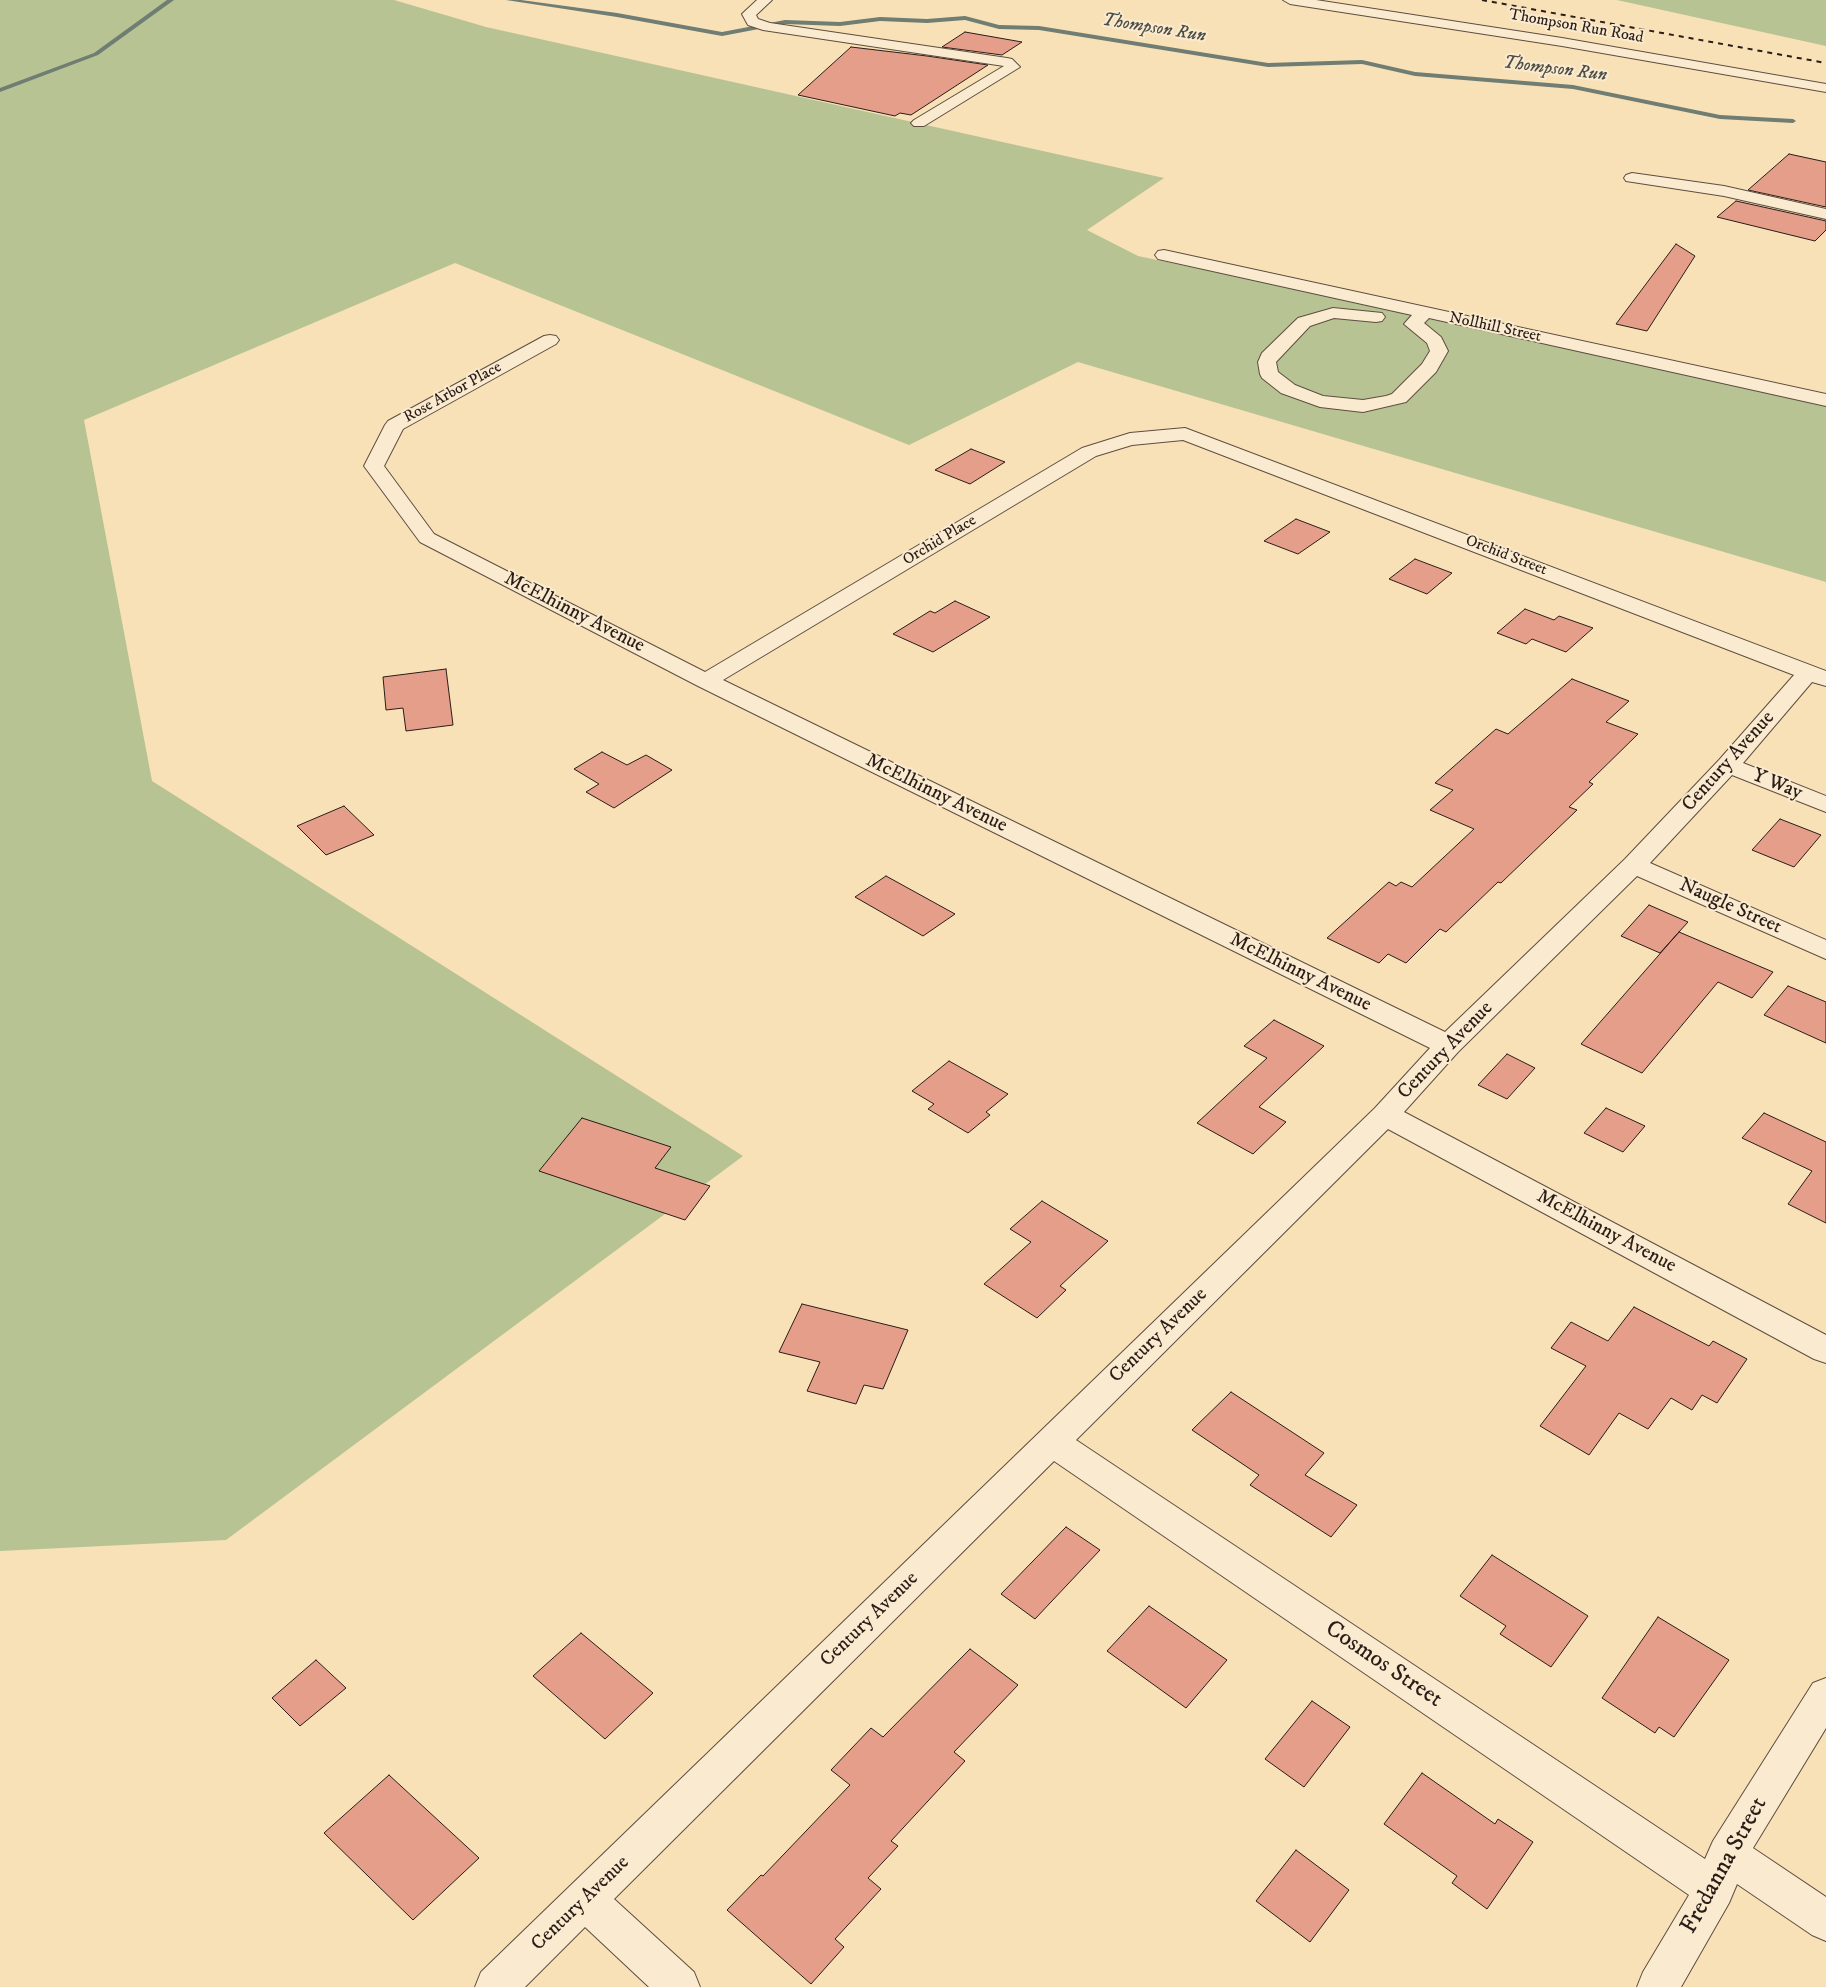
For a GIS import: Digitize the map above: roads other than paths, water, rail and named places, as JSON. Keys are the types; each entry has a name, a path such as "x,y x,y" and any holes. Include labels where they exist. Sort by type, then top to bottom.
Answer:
{"street":[{"path":"765,0 749,14 753,22 768,27 1007,62 1013,67 918,123"},
{"name":"Thompson Run Road","path":"1290,0 1562,42 1826,88"},
{"path":"1632,178 1724,191 1826,214"},
{"name":"Nollhill Street","path":"1164,254 1419,318 1826,400"},
{"path":"1333,313 1419,318 1423,329 1436,341 1439,351 1429,368 1399,398 1363,406 1320,401 1288,389 1269,374 1267,362 1273,351 1297,328 1312,318 1333,313"},
{"name":"Rose Arbor Place","path":"427,538 374,466 395,425 550,340"},
{"name":"Orchid Street","path":"1185,434 1817,676"},
{"name":"Orchid Place","path":"706,681 1089,452 1130,439 1185,434"},
{"name":"McElhinny Avenue","path":"427,538 706,681 1448,1045"},
{"name":"Century Avenue","path":"496,1987 1385,1114 1448,1045 1634,865 1728,765 1817,676"},
{"name":"Y Way","path":"1728,765 1826,805"},
{"name":"Naugle Street","path":"1634,865 1826,950"},
{"name":"McElhinny Avenue","path":"1385,1114 1826,1350"},
{"name":"Cosmos Street","path":"1052,1442 1721,1871 1826,1921"},
{"name":"Fredanna Street","path":"1658,1987 1721,1871 1826,1695"},
{"path":"585,1900 679,1987"}],"waterway":[{"path":"0,90 96,54 171,0"},
{"name":"Thompson Run","path":"509,0 617,15 722,34 785,22 840,24 880,19 927,21 965,18 999,27 1039,28 1268,65 1362,62 1415,74 1573,87 1720,117 1793,121"}],"railway":[{"path":"1482,0 1826,63"}]}
